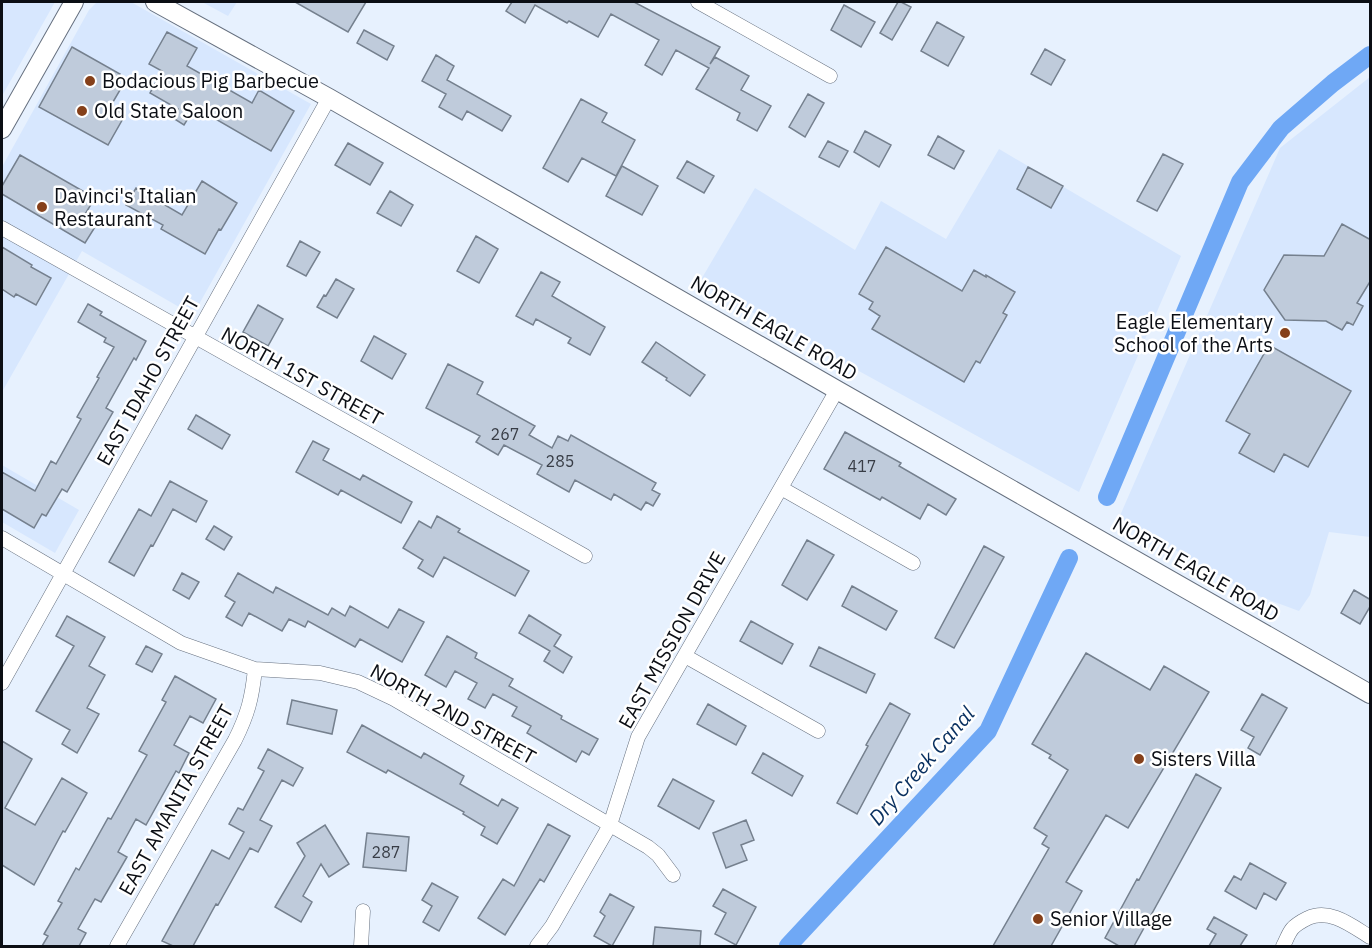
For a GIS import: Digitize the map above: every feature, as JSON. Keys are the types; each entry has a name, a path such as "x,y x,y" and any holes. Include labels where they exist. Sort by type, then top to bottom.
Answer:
{"main road":[{"path":"2,129 74,2"},
{"name":"NORTH EAGLE ROAD","path":"155,2 329,98 1371,693"}],"street":[{"path":"698,2 830,76"},
{"name":"EAST IDAHO STREET","path":"2,683 329,98"},
{"name":"NORTH 1ST STREET","path":"2,228 585,556"},
{"name":"EAST MISSION DRIVE","path":"537,946 552,926 610,825 638,736 837,390"},
{"path":"781,488 913,563"},
{"name":"NORTH 2ND STREET","path":"2,538 181,643 255,669 320,673 358,682 394,699 648,846 673,875"},
{"path":"685,656 818,731"},
{"name":"EAST AMANITA STREET","path":"117,946 235,740 252,696 255,669"},
{"path":"361,946 363,911"},
{"path":"1283,946 1292,930 1301,921 1313,916 1324,915 1337,918 1371,937"}],"shaded area":[{"path":"2,2 55,2 2,96"},
{"path":"97,2 131,2 311,104 193,315 82,251 2,392 2,167 89,10"},
{"path":"202,2 237,2 228,16"},
{"name":"Eagle Elementary School of the Arts","path":"1370,77 1370,537 1329,532 1310,595 1299,611 1248,592 1119,518 1280,148"},
{"path":"999,149 1181,256 1079,492 699,283 755,188 855,250 881,201 946,239"},
{"path":"2,465 79,510 55,553 2,522"}],"building":[{"path":"295,2 366,2 348,32"},
{"path":"512,2 634,2 720,47 710,64 715,57 749,76 741,90 771,106 757,131 737,120 740,113 696,89 709,68 676,50 662,75 645,65 659,40 611,14 598,37 535,5 525,23 506,11"},
{"path":"898,2 911,7 892,40 880,33"},
{"path":"844,5 875,22 861,47 831,30"},
{"path":"937,22 964,37 948,66 921,51"},
{"path":"364,30 394,46 387,60 357,43"},
{"path":"167,32 197,48 187,66 252,103 259,90 294,111 271,151 195,107 184,125 173,118 178,109 150,93 162,71 149,64"},
{"path":"72,47 120,74 113,86 120,90 110,107 125,115 108,145 39,107"},
{"path":"1045,49 1065,60 1051,85 1031,74"},
{"path":"436,55 454,66 447,80 511,116 502,131 467,111 462,120 439,107 446,94 422,81"},
{"path":"808,94 824,103 805,137 789,127"},
{"path":"581,99 607,113 602,122 635,140 616,176 582,158 568,182 543,168"},
{"path":"865,131 891,145 879,167 854,152"},
{"path":"938,136 964,151 954,169 928,155"},
{"path":"828,141 848,151 839,167 819,157"},
{"path":"348,143 383,163 370,185 335,165"},
{"path":"1163,154 1183,164 1157,211 1137,201"},
{"path":"20,155 95,198 82,219 95,227 85,243 2,194 2,186"},
{"path":"687,161 714,176 704,193 677,178"},
{"path":"622,166 658,186 642,215 606,196"},
{"path":"1028,167 1063,186 1051,208 1017,189"},
{"path":"202,181 237,203 205,254 161,229 163,225 126,205 136,188 182,215"},
{"path":"390,191 413,205 401,226 377,213"},
{"path":"1342,224 1371,240 1371,280 1357,303 1363,306 1353,325 1347,322 1342,330 1326,321 1285,320 1264,290 1284,255 1324,256"},
{"path":"476,236 498,249 479,283 457,271"},
{"path":"300,241 320,252 306,276 287,266"},
{"path":"2,247 51,278 36,305 16,294 14,297 2,289"},
{"path":"886,247 962,291 974,270 1015,292 1003,313 1007,315 980,363 976,361 964,382 872,329 880,316 869,309 873,302 859,294"},
{"path":"541,272 560,282 552,296 605,327 590,355 568,343 571,338 536,319 533,325 516,316"},
{"path":"336,279 354,289 337,318 317,307"},
{"path":"88,304 102,312 100,315 146,341 106,408 113,412 67,492 62,489 46,516 42,514 34,528 2,509 2,472 35,491 51,461 56,464 81,419 77,417 114,347 104,342 106,338 78,322"},
{"path":"258,305 283,319 268,346 243,332"},
{"path":"374,336 406,354 392,379 361,361"},
{"path":"656,342 705,375 690,396 642,362"},
{"path":"1269,345 1351,391 1308,467 1284,454 1274,472 1239,453 1250,434 1226,421"},
{"path":"448,364 483,382 477,394 535,426 529,435 552,448 558,436 568,441 571,435 656,483 652,490 660,494 653,506 646,502 641,510 614,494 611,500 575,480 569,492 537,474 542,465 504,445 498,455 476,442 480,436 426,408"},
{"path":"196,415 230,435 222,449 188,429"},
{"path":"845,432 901,463 899,466 956,499 946,515 928,504 920,519 882,497 880,500 824,469"},
{"path":"313,441 329,449 323,460 360,480 363,475 412,502 401,523 341,490 338,495 296,472"},
{"path":"170,481 207,501 196,522 173,509 134,576 109,562 139,509 151,516"},
{"path":"437,516 460,529 458,532 529,571 515,596 444,557 433,577 418,568 423,560 403,548 419,521 431,528"},
{"path":"214,526 232,537 224,550 206,539"},
{"path":"807,540 834,555 807,600 782,585"},
{"path":"984,546 1004,557 954,648 935,638"},
{"path":"182,573 199,582 189,599 173,590"},
{"path":"238,573 273,593 276,587 328,615 332,608 345,616 350,606 388,628 399,609 424,622 402,662 360,639 355,647 308,621 305,627 289,619 282,631 249,613 242,626 226,617 235,602 225,596"},
{"path":"852,586 897,611 886,630 842,606"},
{"path":"1354,590 1371,600 1371,605 1360,624 1341,613"},
{"path":"529,615 561,635 554,646 572,657 563,673 544,661 550,651 519,633"},
{"path":"67,616 105,637 89,666 105,675 87,708 99,714 77,753 62,744 70,730 36,711 74,646 56,636"},
{"path":"751,621 793,644 782,664 740,641"},
{"path":"447,636 477,653 475,658 513,679 509,686 598,739 589,755 582,751 576,762 527,733 531,726 512,716 517,707 493,694 485,708 468,699 477,683 455,671 446,687 425,675"},
{"path":"146,646 162,654 152,672 136,664"},
{"path":"819,647 875,674 866,693 810,666"},
{"name":"Sisters Villa","path":"1086,653 1150,690 1164,666 1209,692 1128,828 1106,815 1066,882 1082,891 1051,946 993,946 1049,848 1042,844 1047,836 1034,828 1068,770 1049,758 1051,755 1032,744"},
{"path":"175,676 216,699 203,723 190,716 174,745 189,753 179,773 176,771 146,825 136,819 118,852 127,857 101,902 95,899 78,929 86,933 79,946 42,946 48,936 44,934 62,903 58,901 76,868 79,870 147,755 139,751 166,702 162,700"},
{"path":"1262,694 1287,708 1260,755 1248,748 1254,737 1241,730"},
{"path":"292,700 337,710 332,734 287,724"},
{"path":"890,703 910,714 857,814 837,803"},
{"path":"708,704 746,726 736,745 697,724"},
{"path":"362,725 421,758 424,753 464,776 460,784 498,806 502,799 518,808 497,844 481,835 485,827 463,814 464,812 388,770 386,773 347,752"},
{"path":"2,741 32,759 5,808 35,825 62,778 87,793 65,832 63,831 34,885 2,865"},
{"path":"268,749 303,768 293,786 282,780 260,820 272,826 258,852 250,848 193,946 173,946 162,941 212,850 229,859 244,832 229,824 238,808 243,810 264,771 258,768"},
{"path":"763,753 803,776 792,796 752,773"},
{"path":"1196,774 1221,788 1134,946 1119,946 1105,938"},
{"path":"673,779 714,801 699,829 658,806"},
{"path":"746,820 754,840 741,845 747,860 726,868 713,833"},
{"path":"548,824 570,836 544,882 540,879 505,935 478,918 503,879 514,886"},
{"path":"325,825 349,864 329,877 321,864 303,896 312,902 301,922 275,907 305,856 297,843"},
{"path":"367,833 409,837 406,871 363,867"},
{"path":"1250,863 1286,883 1276,900 1264,893 1256,909 1225,891 1234,876 1241,880"},
{"path":"432,883 458,897 439,931 423,922 432,906 422,900"},
{"path":"723,889 756,907 736,945 715,934 726,913 713,906"},
{"path":"610,894 634,907 612,946 594,936 605,916 600,912"},
{"path":"1214,917 1247,935 1240,946 1209,946 1216,934 1207,929"},
{"path":"655,927 701,931 700,946 653,946"}],"waterway":[{"name":"Dry Creek Canal","path":"1107,497 1240,182 1281,128 1333,83 1370,55"},
{"name":"Dry Creek Canal","path":"788,946 988,731 1069,558"}],"place":[{"name":"Bodacious Pig Barbecue","path":"90,81"},
{"name":"Old State Saloon","path":"82,111"},
{"name":"Davinci's Italian Restaurant","path":"42,207"},
{"name":"Eagle Elementary School of the Arts","path":"1285,333"},
{"name":"Sisters Villa","path":"1139,759"},
{"name":"Senior Village","path":"1038,919"}]}
